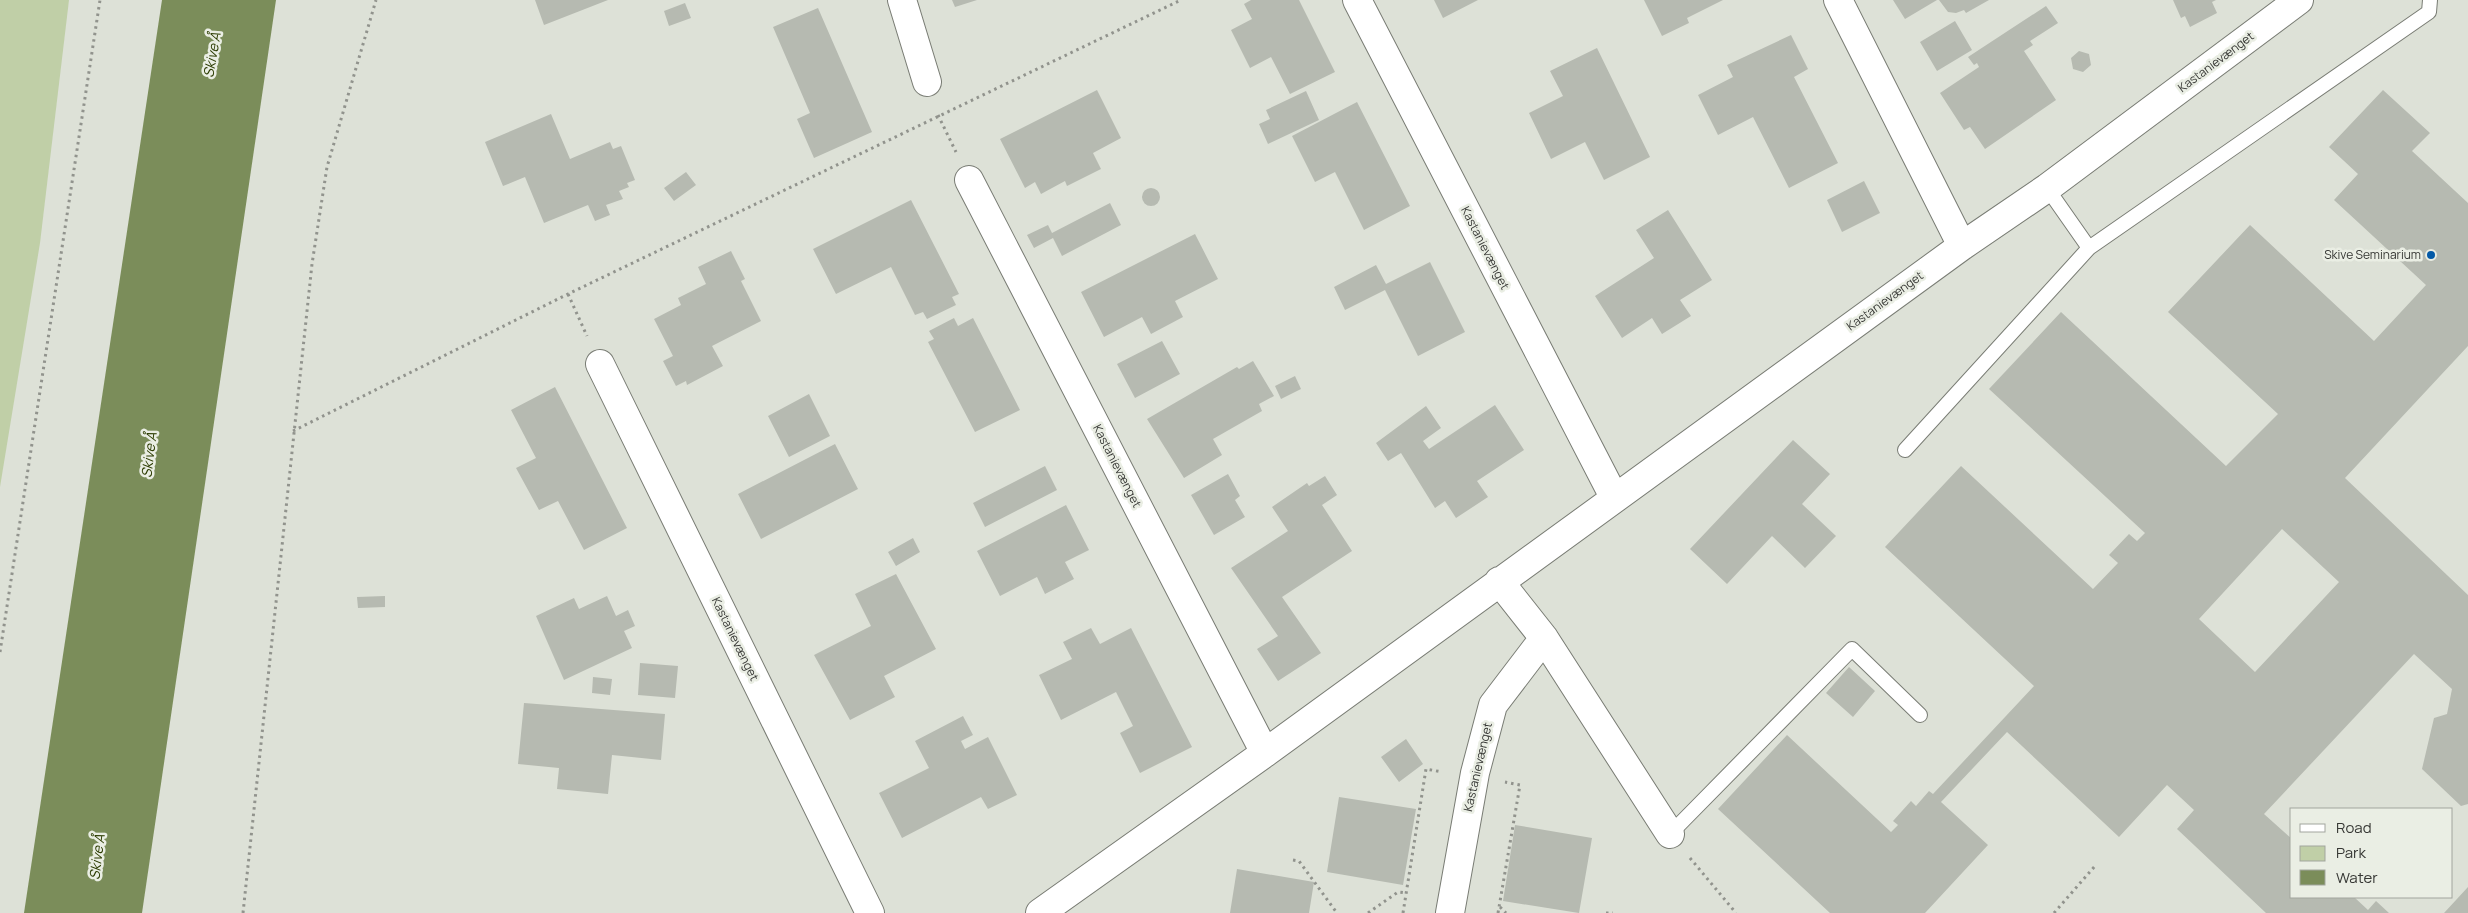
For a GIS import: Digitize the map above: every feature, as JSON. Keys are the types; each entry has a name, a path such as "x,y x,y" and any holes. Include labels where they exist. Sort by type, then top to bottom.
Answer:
{"street":[{"path":"902,0 927,82"},
{"name":"Kastanievænget","path":"1356,0 1614,497"},
{"path":"1838,0 1962,246"},
{"name":"Kastanievænget","path":"1040,913 1265,753 1614,497 1962,246 2047,188 2299,0"},
{"name":"Kastanievænget","path":"969,180 1265,753"},
{"name":"Kastanievænget","path":"600,364 870,913"},
{"path":"1500,581 1544,638 1670,834"},
{"name":"Kastanievænget","path":"1450,913 1474,776 1493,705 1544,638"}],"lane":[{"path":"1905,450 2089,248 2429,12 2430,0"},
{"path":"2047,188 2089,248"},
{"path":"1670,834 1852,649 1920,715"}],"path":[{"path":"0,652 100,0"},
{"path":"243,913 312,264 327,167 376,0"},
{"path":"293,431 568,294 1181,0"},
{"path":"927,82 938,116 969,180"},
{"path":"568,294 600,364"},
{"path":"1403,913 1426,769 1520,785 1498,913"},
{"path":"1670,834 1736,913"},
{"path":"1293,860 1299,861 1337,913"},
{"path":"2054,913 2095,866"},
{"path":"1368,913 1398,892 1406,893"},
{"path":"1500,906 1506,913"},
{"path":"1606,913 1613,912"}],"green space":[{"path":"0,0 69,0 40,243 0,487"}],"water":[{"name":"Skive Å","path":"162,0 276,0 142,913 24,913"}],"building":[{"path":"535,0 608,0 544,25"},
{"path":"952,0 977,0 955,7"},
{"path":"1251,0 1299,0 1335,72 1290,94 1271,57 1250,68 1231,30 1252,19 1244,4"},
{"path":"1434,0 1478,0 1443,18"},
{"path":"1644,0 1723,0 1687,18 1689,23 1662,36"},
{"path":"1893,0 1937,0 1905,19"},
{"path":"1939,0 1989,0 1966,13 1964,10 1956,13 1948,12"},
{"path":"2173,0 2216,0 2212,2 2217,13 2190,27 2185,16 2181,18"},
{"path":"685,3 691,18 669,26 664,11"},
{"path":"2046,6 2058,23 2030,41 2033,45 2024,51 2056,100 1985,149 1970,127 1964,130 1940,93 1979,67 1977,63 1974,65 1968,57"},
{"path":"818,8 872,132 814,158 797,119 810,113 773,27"},
{"path":"1955,21 1972,50 1937,71 1920,42"},
{"path":"1791,35 1808,69 1794,77 1838,163 1789,188 1753,117 1718,135 1698,95 1733,77 1727,65"},
{"path":"1597,48 1650,157 1604,180 1585,142 1551,159 1529,113 1563,96 1550,71"},
{"path":"2079,51 2089,54 2091,65 2083,72 2073,69 2071,58"},
{"path":"1097,90 1121,138 1093,153 1101,169 1067,186 1065,181 1041,194 1035,182 1025,188 1000,139"},
{"path":"2383,90 2430,133 2412,151 2468,203 2468,346 2345,478 2468,595 2468,804 2461,806 2422,769 2434,718 2447,714 2452,689 2414,654 2264,814 2290,837 2290,898 2355,898 2368,910 2376,901 2389,913 2266,913 2177,829 2194,810 2167,785 2119,837 2007,732 1941,802 1988,845 1925,913 1830,913 1718,809 1787,735 1891,832 1898,825 1893,821 1911,801 1916,806 1929,791 1933,794 2034,686 1885,547 1961,466 2093,589 2118,563 2109,555 2129,534 2137,541 2145,533 1989,389 2061,312 2226,466 2278,414 2168,312 2250,225 2374,341 2426,285 2334,200 2358,174 2329,147","holes":["2282,529 2339,582 2255,672 2199,619"]},
{"path":"1306,91 1319,120 1268,144 1259,124 1270,119 1266,110"},
{"path":"1357,102 1410,206 1364,230 1335,172 1315,182 1292,136"},
{"path":"551,114 570,159 610,142 613,149 621,146 635,180 627,183 629,187 619,191 623,199 606,205 610,215 595,221 588,205 544,223 525,177 503,186 485,142"},
{"path":"686,172 696,185 674,201 664,188"},
{"path":"1864,181 1880,213 1842,232 1827,200"},
{"path":"1147,188 1155,188 1160,193 1158,204 1147,206 1142,201 1142,193"},
{"path":"911,200 959,294 952,297 956,305 927,319 923,312 915,315 891,267 836,294 813,249"},
{"path":"1110,203 1121,225 1062,256 1053,238 1034,248 1027,235 1048,225 1052,233"},
{"path":"1668,210 1712,280 1680,300 1691,316 1662,334 1652,318 1622,338 1595,296 1654,258 1636,230"},
{"path":"1195,234 1218,279 1175,301 1183,317 1151,334 1142,317 1104,337 1081,292"},
{"path":"731,251 745,279 741,281 761,321 712,346 723,366 687,385 686,381 676,386 663,361 673,356 654,319 681,305 678,298 706,284 698,267"},
{"path":"1430,262 1465,332 1418,356 1385,290 1345,310 1334,287 1376,265 1386,284"},
{"path":"954,318 958,326 973,318 1020,410 975,432 928,342 934,339 929,331"},
{"path":"1162,341 1180,374 1135,398 1117,364"},
{"path":"1253,361 1274,396 1259,404 1262,411 1213,439 1222,455 1184,478 1147,419 1237,367 1239,369"},
{"path":"1295,376 1301,389 1281,399 1275,386"},
{"path":"555,387 627,528 584,550 558,501 539,510 516,468 536,458 511,410"},
{"path":"809,394 830,436 789,457 768,416"},
{"path":"1495,405 1524,450 1477,481 1488,497 1456,518 1445,501 1435,508 1401,453 1388,461 1376,443 1426,406 1441,428 1423,441 1429,449"},
{"path":"1793,440 1830,474 1802,504 1836,536 1805,568 1772,536 1727,584 1690,549"},
{"path":"835,444 858,489 761,539 738,494"},
{"path":"1045,466 1057,490 985,527 973,503"},
{"path":"1228,474 1240,496 1235,500 1245,517 1214,535 1191,495"},
{"path":"1325,476 1337,495 1322,505 1352,551 1282,597 1321,653 1278,681 1257,649 1278,636 1231,568 1288,531 1272,507 1307,483 1309,486"},
{"path":"1066,505 1089,550 1065,562 1074,579 1045,594 1037,577 1000,596 977,551"},
{"path":"913,538 920,552 896,566 888,552"},
{"path":"896,574 936,649 884,676 895,697 850,720 814,655 871,626 855,594"},
{"path":"385,596 385,607 358,608 357,597"},
{"path":"607,596 616,616 628,610 635,626 624,631 632,648 564,680 536,616 574,598 579,609"},
{"path":"1091,628 1100,644 1131,628 1192,747 1140,773 1120,733 1133,726 1116,692 1061,720 1039,675 1072,659 1063,642"},
{"path":"640,663 678,666 675,698 638,695"},
{"path":"1849,667 1875,691 1853,717 1826,693"},
{"path":"593,677 612,679 610,695 592,693"},
{"path":"524,703 665,714 661,760 612,755 608,794 557,789 559,768 518,764"},
{"path":"963,716 973,735 961,741 965,749 988,737 1017,795 988,809 981,797 902,838 879,793 929,768 915,741"},
{"path":"1406,739 1423,764 1399,782 1381,757"},
{"path":"1339,797 1416,809 1403,885 1327,872"},
{"path":"1515,825 1592,838 1579,913 1503,901"},
{"path":"1237,869 1314,882 1309,913 1230,913"},
{"path":"2468,887 2468,913 2444,913"}],"place":[{"name":"Skive Seminarium","path":"2431,255"}]}
